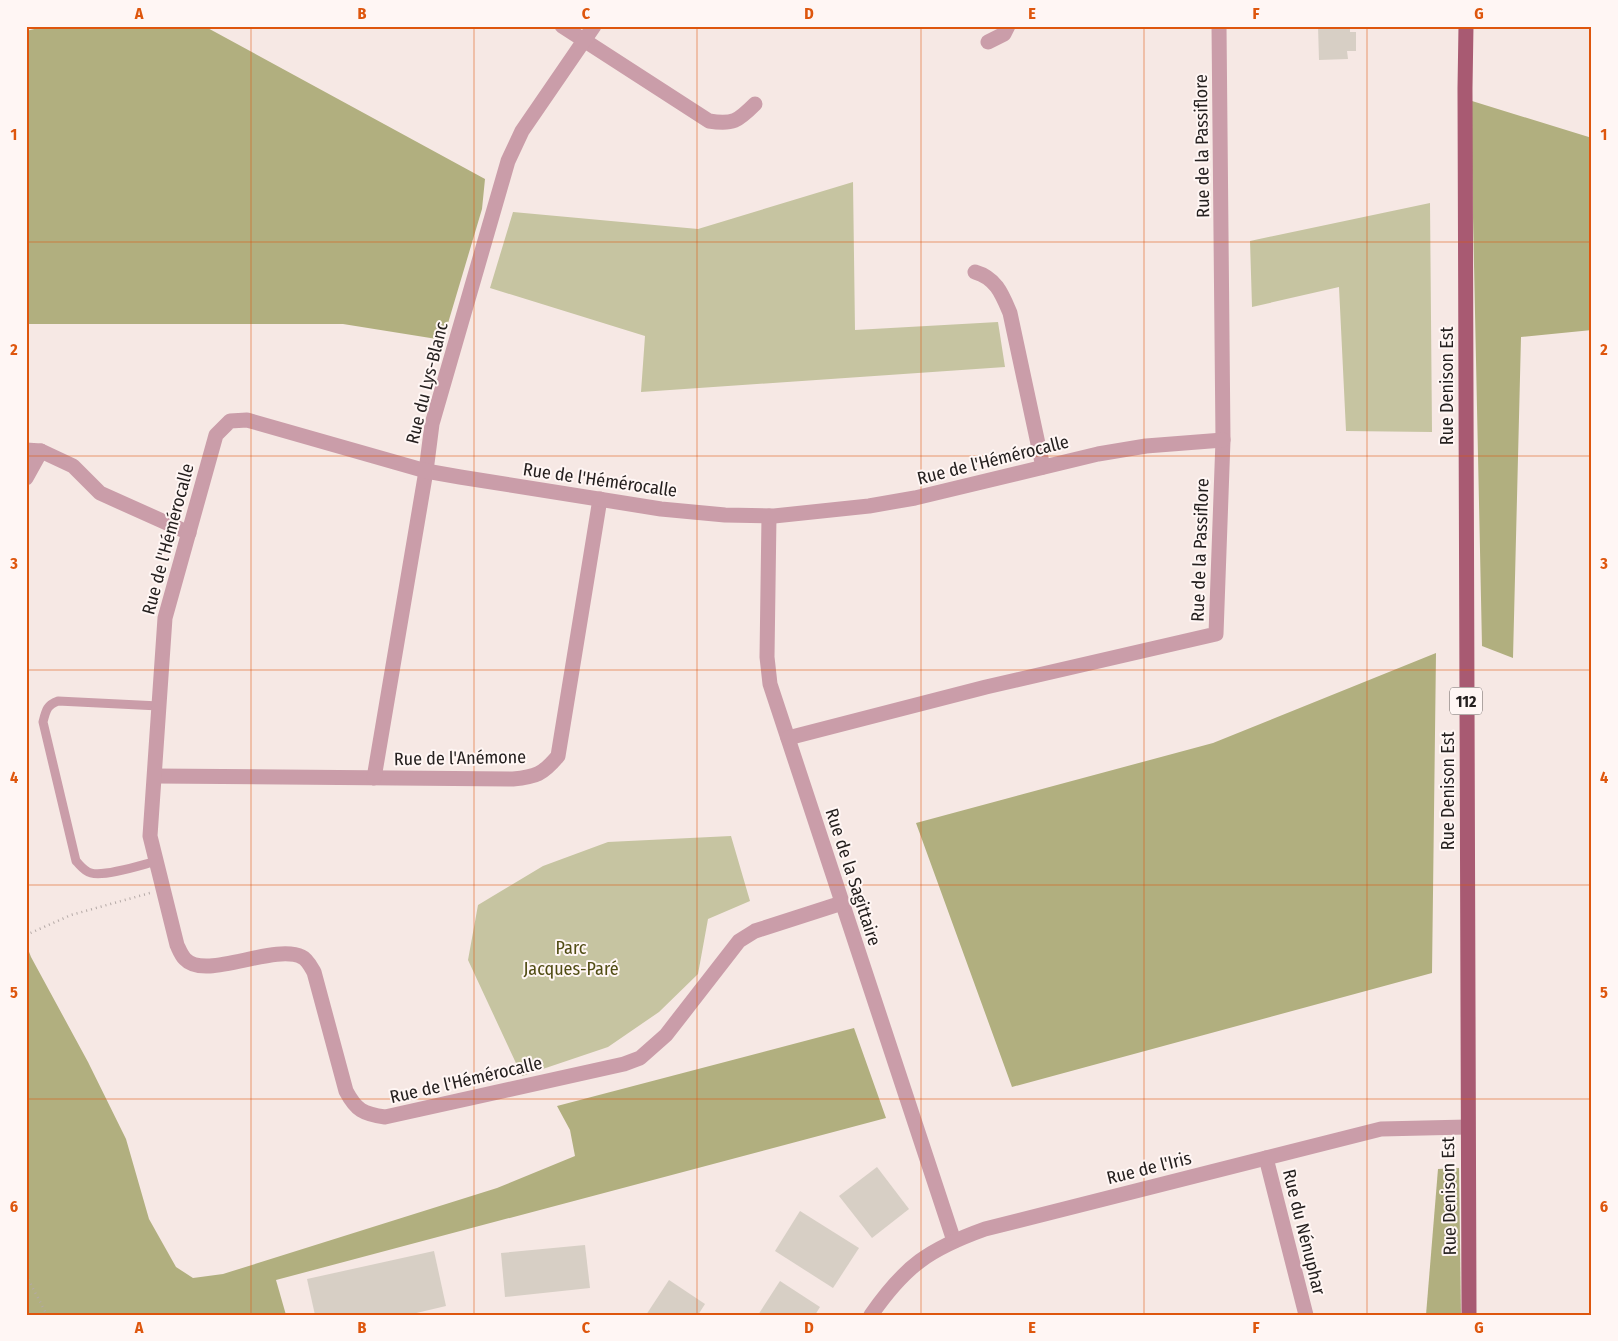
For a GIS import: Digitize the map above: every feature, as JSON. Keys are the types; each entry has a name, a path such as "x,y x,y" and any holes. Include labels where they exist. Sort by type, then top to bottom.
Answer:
{"main road":[{"name":"Rue Denison Est","path":"1460,26 1465,88"},
{"name":"Rue Denison Est","path":"1466,26 1467,1127 1469,1315"}],"street":[{"path":"562,26 709,121 734,122 755,104"},
{"name":"Rue du Lys-Blanc","path":"374,778 426,471 432,424 508,161 522,130 594,26"},
{"path":"988,42 1004,34 1008,26"},
{"name":"Rue de la Passiflore","path":"788,738 986,687 1216,634 1223,440 1219,26"},
{"path":"975,272 993,281 1002,294 1010,313 1042,467"},
{"name":"Rue de l'Hémérocalle","path":"842,903 755,931 739,941 666,1035 640,1058 624,1064 384,1117 367,1114 354,1105 346,1091 314,972 304,957 289,952 213,965 196,965 185,959 177,945 150,836 165,618 216,435 230,421 246,420 426,471 662,509 724,515 768,516 869,506 915,498 1098,454 1146,446 1223,440"},
{"path":"26,478 34,450 73,466 100,494 110,500 188,533"},
{"name":"Rue de l'Anémone","path":"155,776 513,779 532,777 546,770 558,756 600,499"},
{"name":"Rue de la Sagittaire","path":"768,516 768,671 788,738 954,1241"},
{"name":"Rue de l'Iris","path":"871,1315 894,1284 913,1266 935,1250 985,1229 1381,1129 1467,1127"},
{"name":"Rue du Nénuphar","path":"1266,1158 1306,1315"}],"lane":[{"path":"156,861 100,874 91,873 83,869 76,861 43,722 46,709 58,701 159,706"}],"path":[{"path":"26,935 71,915 164,889"},
{"path":"26,1275 47,1315"}],"green space":[{"path":"853,182 855,330 998,322 1005,367 641,392 645,336 490,288 513,212 698,229"},
{"path":"1430,203 1432,432 1346,431 1339,287 1252,307 1250,241"},
{"name":"Parc Jacques-Paré","path":"731,836 750,901 708,919 698,974 659,1012 608,1047 522,1076 468,960 478,905 543,866 608,842"}],"shaded area":[{"path":"47,26 204,26 485,179 482,209 443,340 343,324 26,324 26,31"},
{"path":"1469,26 1472,101 1592,138 1592,330 1521,337 1513,658 1482,646"},
{"path":"1436,653 1432,973 1012,1087 916,823 1213,743"},
{"path":"26,944 126,1139 149,1219 176,1267 193,1278 223,1274 497,1188 575,1156 570,1130 557,1106 854,1028 886,1118 276,1280 286,1315 26,1315"},
{"path":"1459,1168 1461,1315 1426,1315 1438,1169"}],"building":[{"path":"1318,26 1350,26 1350,32 1356,32 1356,51 1347,51 1348,59 1319,60"},
{"path":"877,1167 909,1209 872,1238 839,1196"},
{"path":"800,1211 859,1248 833,1288 775,1251"},
{"path":"585,1245 590,1288 505,1297 501,1253"},
{"path":"434,1251 446,1306 408,1315 315,1315 307,1279"},
{"path":"669,1280 705,1304 698,1315 646,1315"},
{"path":"780,1281 820,1307 815,1315 758,1315"}]}
